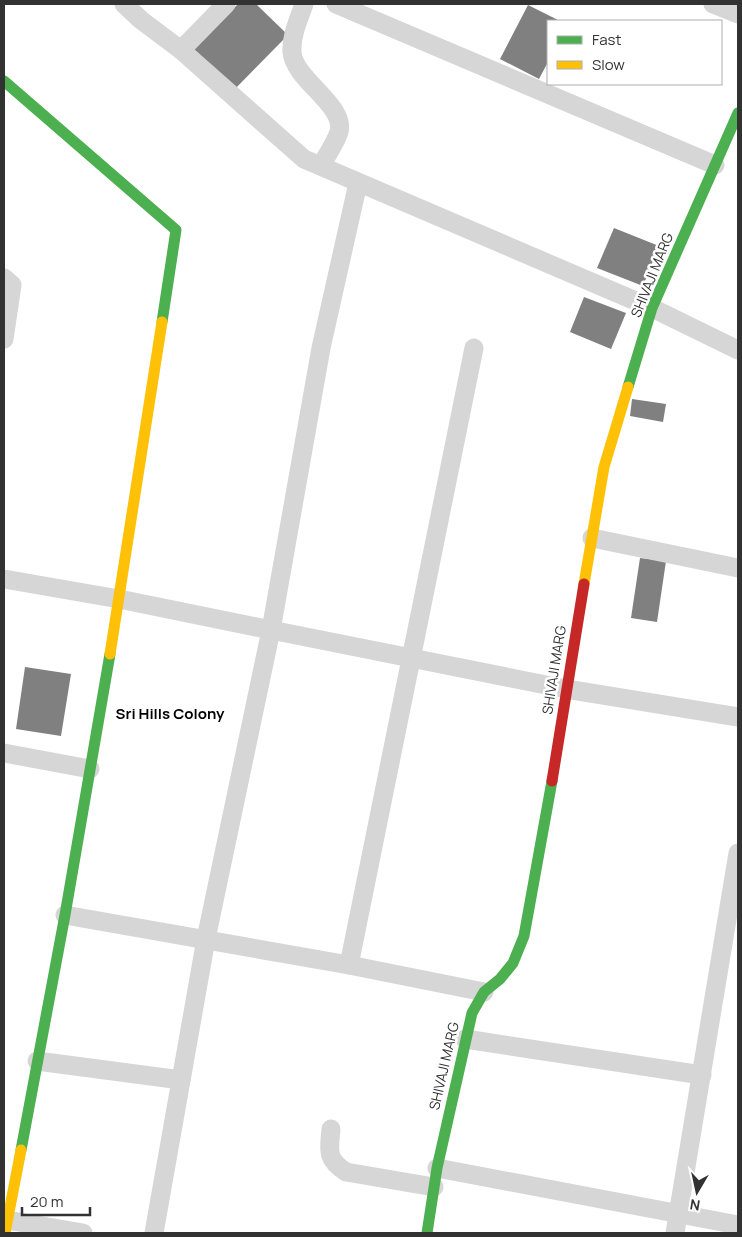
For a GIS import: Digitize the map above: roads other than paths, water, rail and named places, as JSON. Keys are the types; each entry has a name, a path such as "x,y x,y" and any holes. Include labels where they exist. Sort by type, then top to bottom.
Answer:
{"street":[{"path":"124,4 181,50 304,159 652,308 738,350"},
{"path":"181,50 226,4"},
{"path":"304,4 293,35 292,52 296,66 330,104 339,124 339,132 321,166"},
{"path":"336,4 715,165"},
{"path":"713,4 738,14"},
{"path":"7,90 176,230 119,598 65,915 5,1224 83,1233"},
{"name":"SHIVAJI MARG","path":"427,1233 437,1168 472,1012 484,992 500,979 513,962 524,936 543,836 604,467 652,308 738,113"},
{"path":"154,1233 206,939 271,630 320,348 358,183"},
{"path":"4,278 12,286 4,339"},
{"path":"349,965 474,348"},
{"path":"592,538 738,568"},
{"path":"4,579 119,598 566,689 738,717"},
{"path":"4,753 90,769"},
{"path":"675,1233 738,853"},
{"path":"65,915 349,965 484,992"},
{"path":"465,1039 702,1076"},
{"path":"37,1061 181,1080"},
{"path":"330,1129 329,1154 336,1166 346,1172 434,1187"},
{"path":"437,1168 738,1224"}],"district":[{"name":"Sri Hills Colony","path":"170,714"}]}
